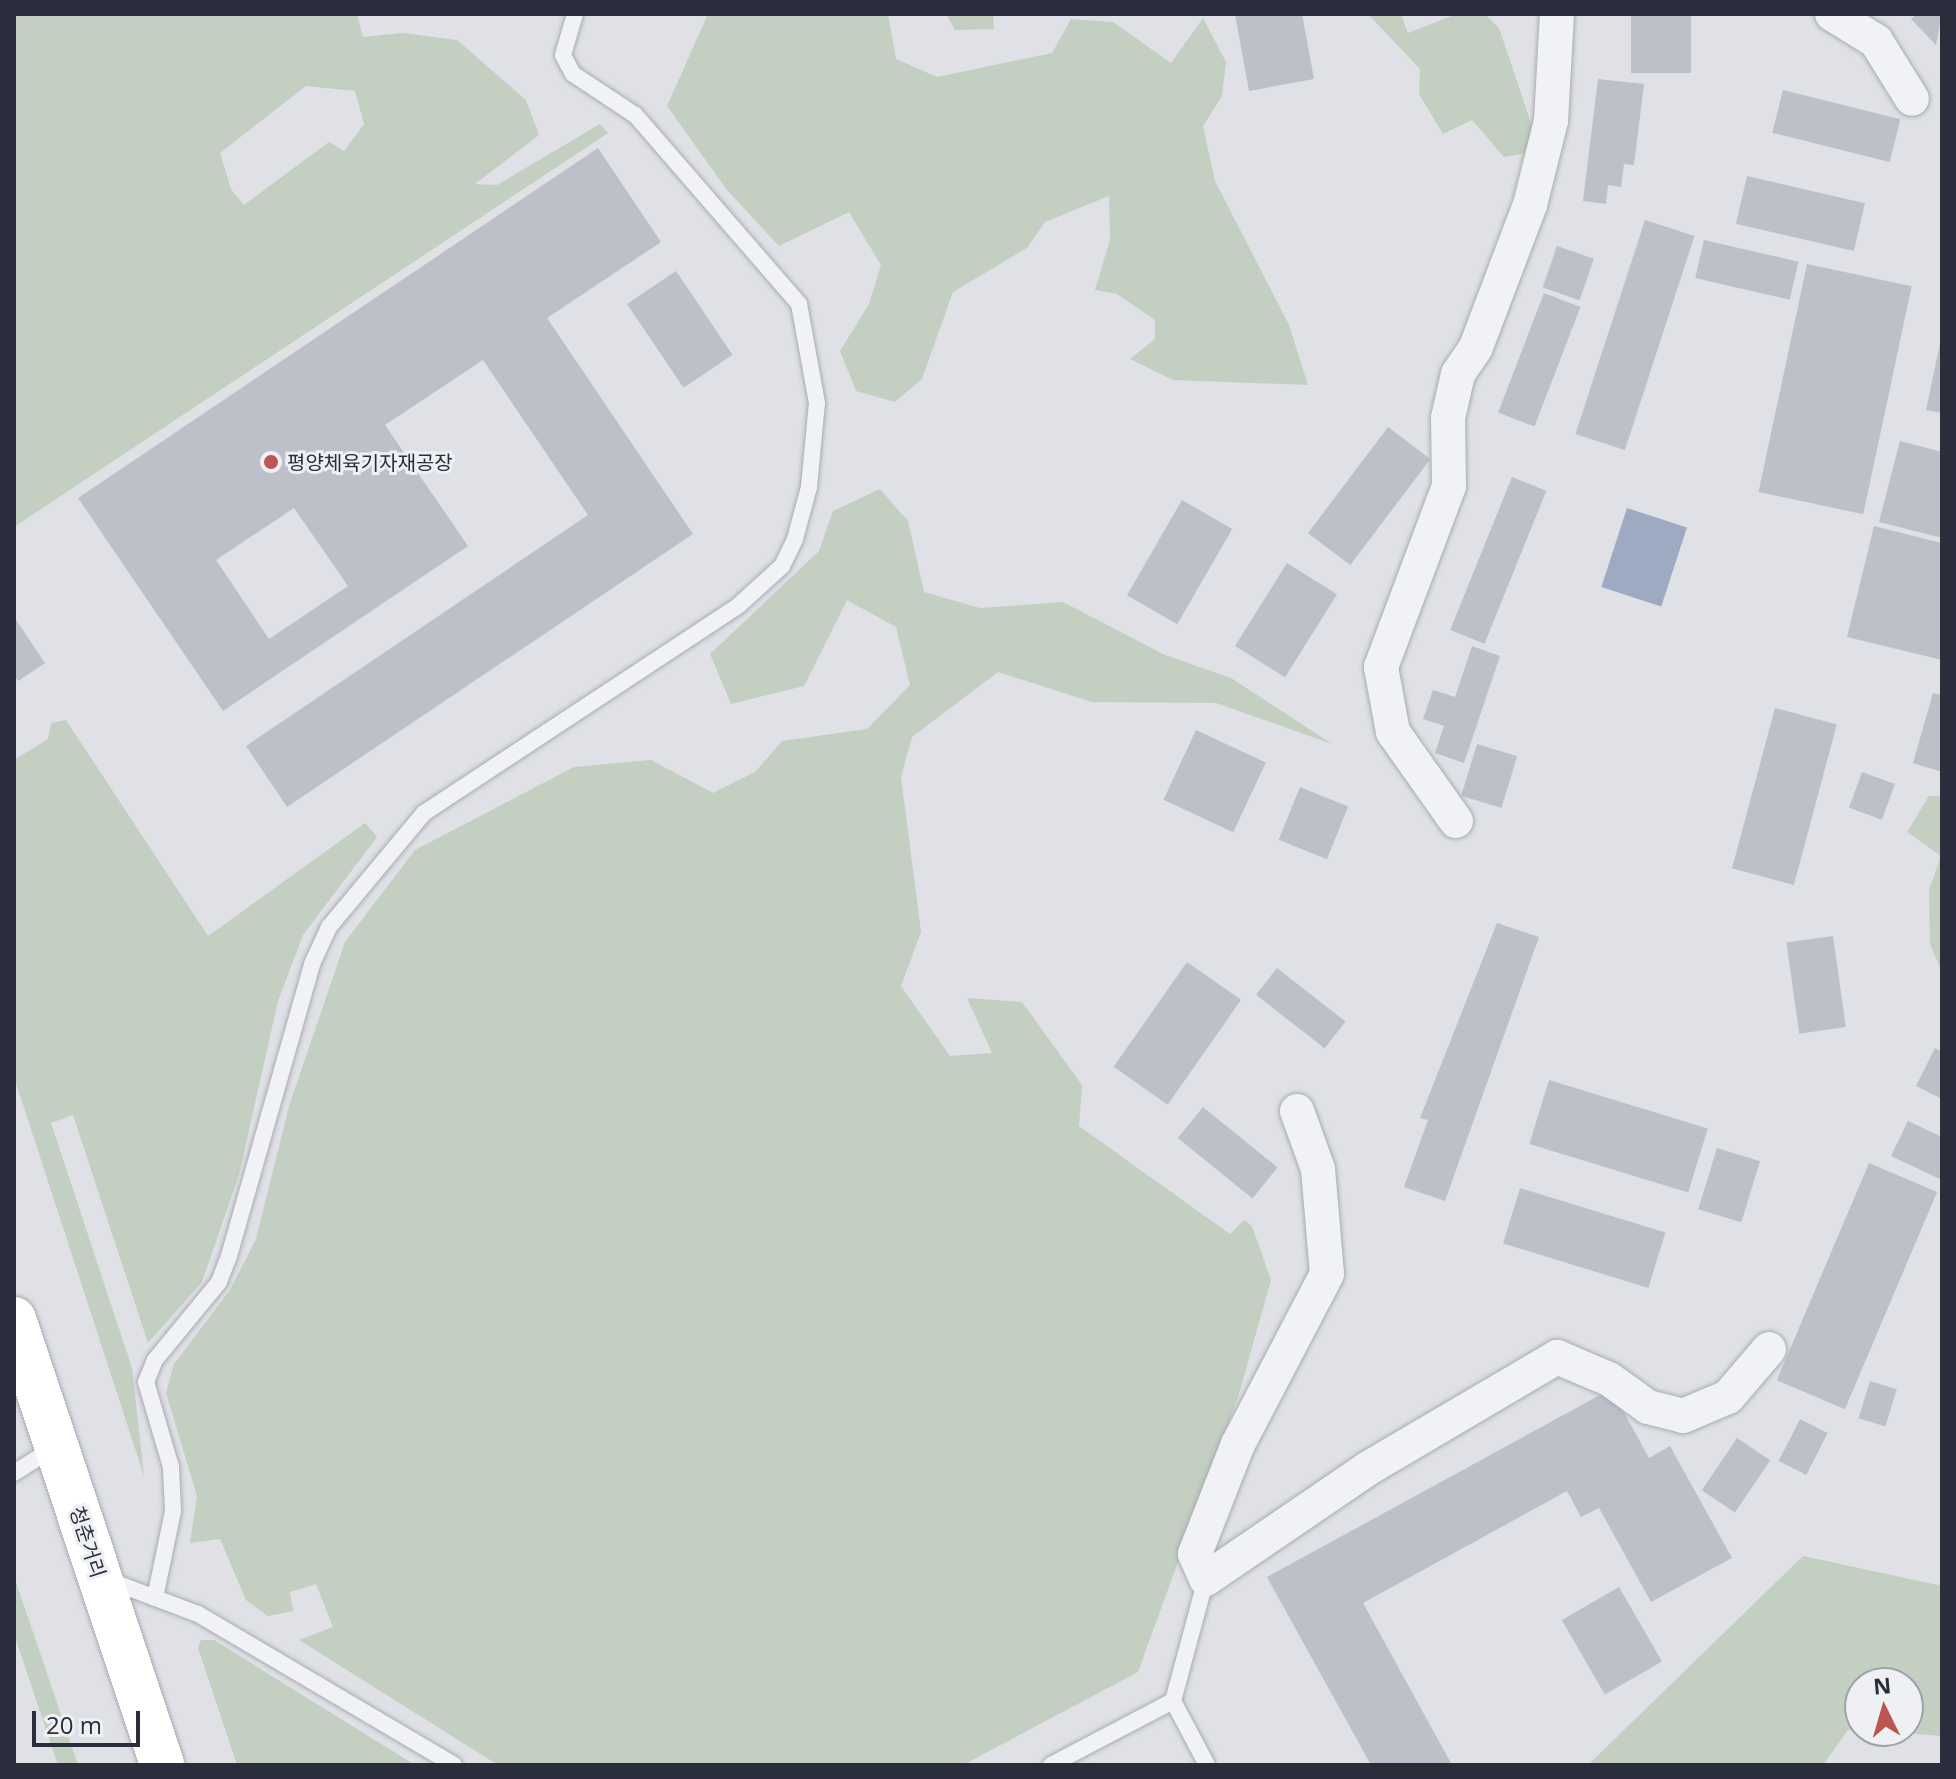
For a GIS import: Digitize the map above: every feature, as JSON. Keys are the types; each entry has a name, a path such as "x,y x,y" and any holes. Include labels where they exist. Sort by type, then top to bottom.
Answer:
{"main road":[{"name":"청춘거리","path":"14,1319 162,1765"}],"street":[{"path":"1456,821 1393,732 1381,667 1449,486 1448,418 1458,374 1476,347 1530,205 1551,121 1557,14"},
{"path":"1832,14 1876,41 1912,99"},
{"path":"1297,1111 1318,1169 1327,1274 1238,1444 1195,1554 1206,1579 1367,1469 1557,1357 1609,1379 1648,1407 1683,1416 1728,1397 1769,1349"}],"lane":[{"path":"155,1598 173,1511 171,1467 146,1382 155,1360 219,1282 312,964 329,927 424,813 739,605 782,566 802,513 817,403 799,304 635,115 573,74 563,55 575,14"},
{"path":"14,1473 56,1446"},
{"path":"99,1577 198,1614 307,1673 454,1765"},
{"path":"1206,1579 1173,1701 1207,1765"},
{"path":"1051,1765 1173,1701"}],"green space":[{"path":"14,14 357,14 363,37 402,33 457,40 526,100 539,135 475,184 497,185 600,124 608,133 14,527","holes":["306,86 355,91 364,124 344,151 329,142 244,205 231,189 220,153"]},
{"path":"708,14 888,14 896,59 937,77 1052,53 1071,19 1113,22 1171,63 1203,18 1226,62 1222,96 1203,126 1215,181 1289,325 1308,385 1173,380 1130,359 1155,339 1155,320 1117,294 1095,290 1110,240 1109,196 1045,222 1027,248 953,292 922,379 895,402 856,391 840,351 869,304 881,265 849,212 779,246 727,190 667,106"},
{"path":"946,14 993,14 994,29 955,30"},
{"path":"1368,14 1401,14 1408,33 1457,14 1485,14 1499,28 1534,132 1527,153 1504,157 1472,120 1443,134 1419,94 1420,69"},
{"path":"880,489 908,521 924,592 980,608 1063,602 1165,655 1231,678 1332,744 1216,703 1092,702 998,672 912,737 901,777 921,932 901,986 950,1056 992,1053 967,998 1022,1002 1082,1085 1079,1126 1230,1234 1244,1220 1252,1226 1271,1280 1239,1394 1138,1672 963,1765 498,1765 299,1640 333,1627 316,1584 290,1592 293,1611 268,1616 246,1600 220,1539 190,1543 197,1496 166,1393 174,1364 230,1290 256,1239 289,1106 345,942 415,850 574,767 651,760 713,793 755,772 782,741 867,729 910,685 896,627 847,600 804,686 731,704 710,654 819,551 833,511"},
{"path":"66,720 208,936 365,823 377,837 303,935 278,1001 239,1175 202,1282 148,1343 73,1115 51,1123 132,1368 144,1476 14,1077 14,760 48,739 51,723"},
{"path":"1929,796 1942,796 1942,972 1930,944 1929,890 1941,856 1907,832"},
{"path":"1803,1556 1942,1586 1942,1736 1924,1735 1924,1667 1844,1667 1844,1736 1823,1765 1588,1765"},
{"path":"14,1576 78,1765 58,1765 14,1634"},
{"path":"201,1640 214,1640 415,1765 237,1765 198,1648"}],"water":[{"path":"1627,508 1687,527 1661,606 1601,587"}],"building":[{"path":"1235,14 1302,14 1314,79 1249,91"},
{"path":"1631,14 1691,14 1691,73 1631,73"},
{"path":"1917,14 1942,14 1936,45 1911,19"},
{"path":"1598,79 1644,84 1634,165 1624,164 1621,187 1608,185 1606,204 1583,201"},
{"path":"1783,90 1900,119 1890,162 1772,133"},
{"name":"평양체육기자재공장","path":"598,148 661,242 547,318 693,534 287,807 246,746 588,515 483,360 385,425 468,546 223,711 78,498","holes":["294,508 348,586 269,639 216,560"]},
{"path":"1747,176 1865,203 1854,251 1736,224"},
{"path":"1645,220 1694,236 1625,450 1575,434"},
{"path":"1704,240 1799,262 1790,300 1695,278"},
{"path":"1557,246 1594,259 1580,300 1543,288"},
{"path":"1807,264 1912,286 1863,514 1759,492"},
{"path":"676,271 732,355 684,388 627,304"},
{"path":"1544,293 1580,307 1535,426 1498,412"},
{"path":"1942,339 1942,413 1926,410"},
{"path":"1388,427 1430,459 1350,565 1308,533"},
{"path":"1900,441 1942,452 1942,538 1879,522"},
{"path":"1512,477 1546,491 1484,644 1450,630"},
{"path":"1182,500 1232,529 1177,624 1127,595"},
{"path":"1874,526 1942,543 1942,660 1847,637"},
{"path":"1287,563 1337,594 1285,677 1235,646"},
{"path":"14,617 45,663 18,681 14,675"},
{"path":"1472,646 1500,656 1464,763 1435,753 1444,726 1423,719 1433,690 1455,697"},
{"path":"1933,693 1942,695 1942,772 1913,763"},
{"path":"1775,708 1837,725 1794,885 1732,868"},
{"path":"1196,730 1266,763 1233,832 1163,800"},
{"path":"1477,744 1517,756 1501,808 1461,796"},
{"path":"1862,772 1895,784 1882,820 1849,808"},
{"path":"1300,787 1348,806 1327,859 1279,840"},
{"path":"1497,923 1539,937 1445,1201 1404,1187 1428,1120 1420,1118"},
{"path":"1833,936 1846,1027 1799,1034 1786,943"},
{"path":"1187,962 1241,1000 1168,1105 1114,1067"},
{"path":"1277,968 1346,1022 1325,1048 1256,995"},
{"path":"1935,1048 1942,1052 1942,1099 1916,1086"},
{"path":"1549,1080 1708,1129 1688,1193 1529,1144"},
{"path":"1203,1107 1278,1167 1252,1199 1178,1138"},
{"path":"1908,1121 1942,1137 1942,1180 1891,1156"},
{"path":"1717,1148 1760,1161 1741,1222 1698,1209"},
{"path":"1869,1163 1937,1192 1845,1409 1777,1380"},
{"path":"1520,1188 1665,1232 1648,1288 1503,1243"},
{"path":"1870,1381 1897,1389 1885,1426 1859,1418"},
{"path":"1611,1389 1649,1458 1670,1446 1732,1558 1651,1602 1599,1508 1581,1517 1567,1491 1363,1603 1452,1765 1371,1765 1267,1577"},
{"path":"1800,1419 1828,1433 1806,1475 1779,1461"},
{"path":"1737,1438 1770,1460 1735,1513 1702,1490"},
{"path":"1619,1587 1662,1661 1605,1694 1562,1620"}],"place":[{"name":"평양체육기자재공장","path":"271,462"}]}
